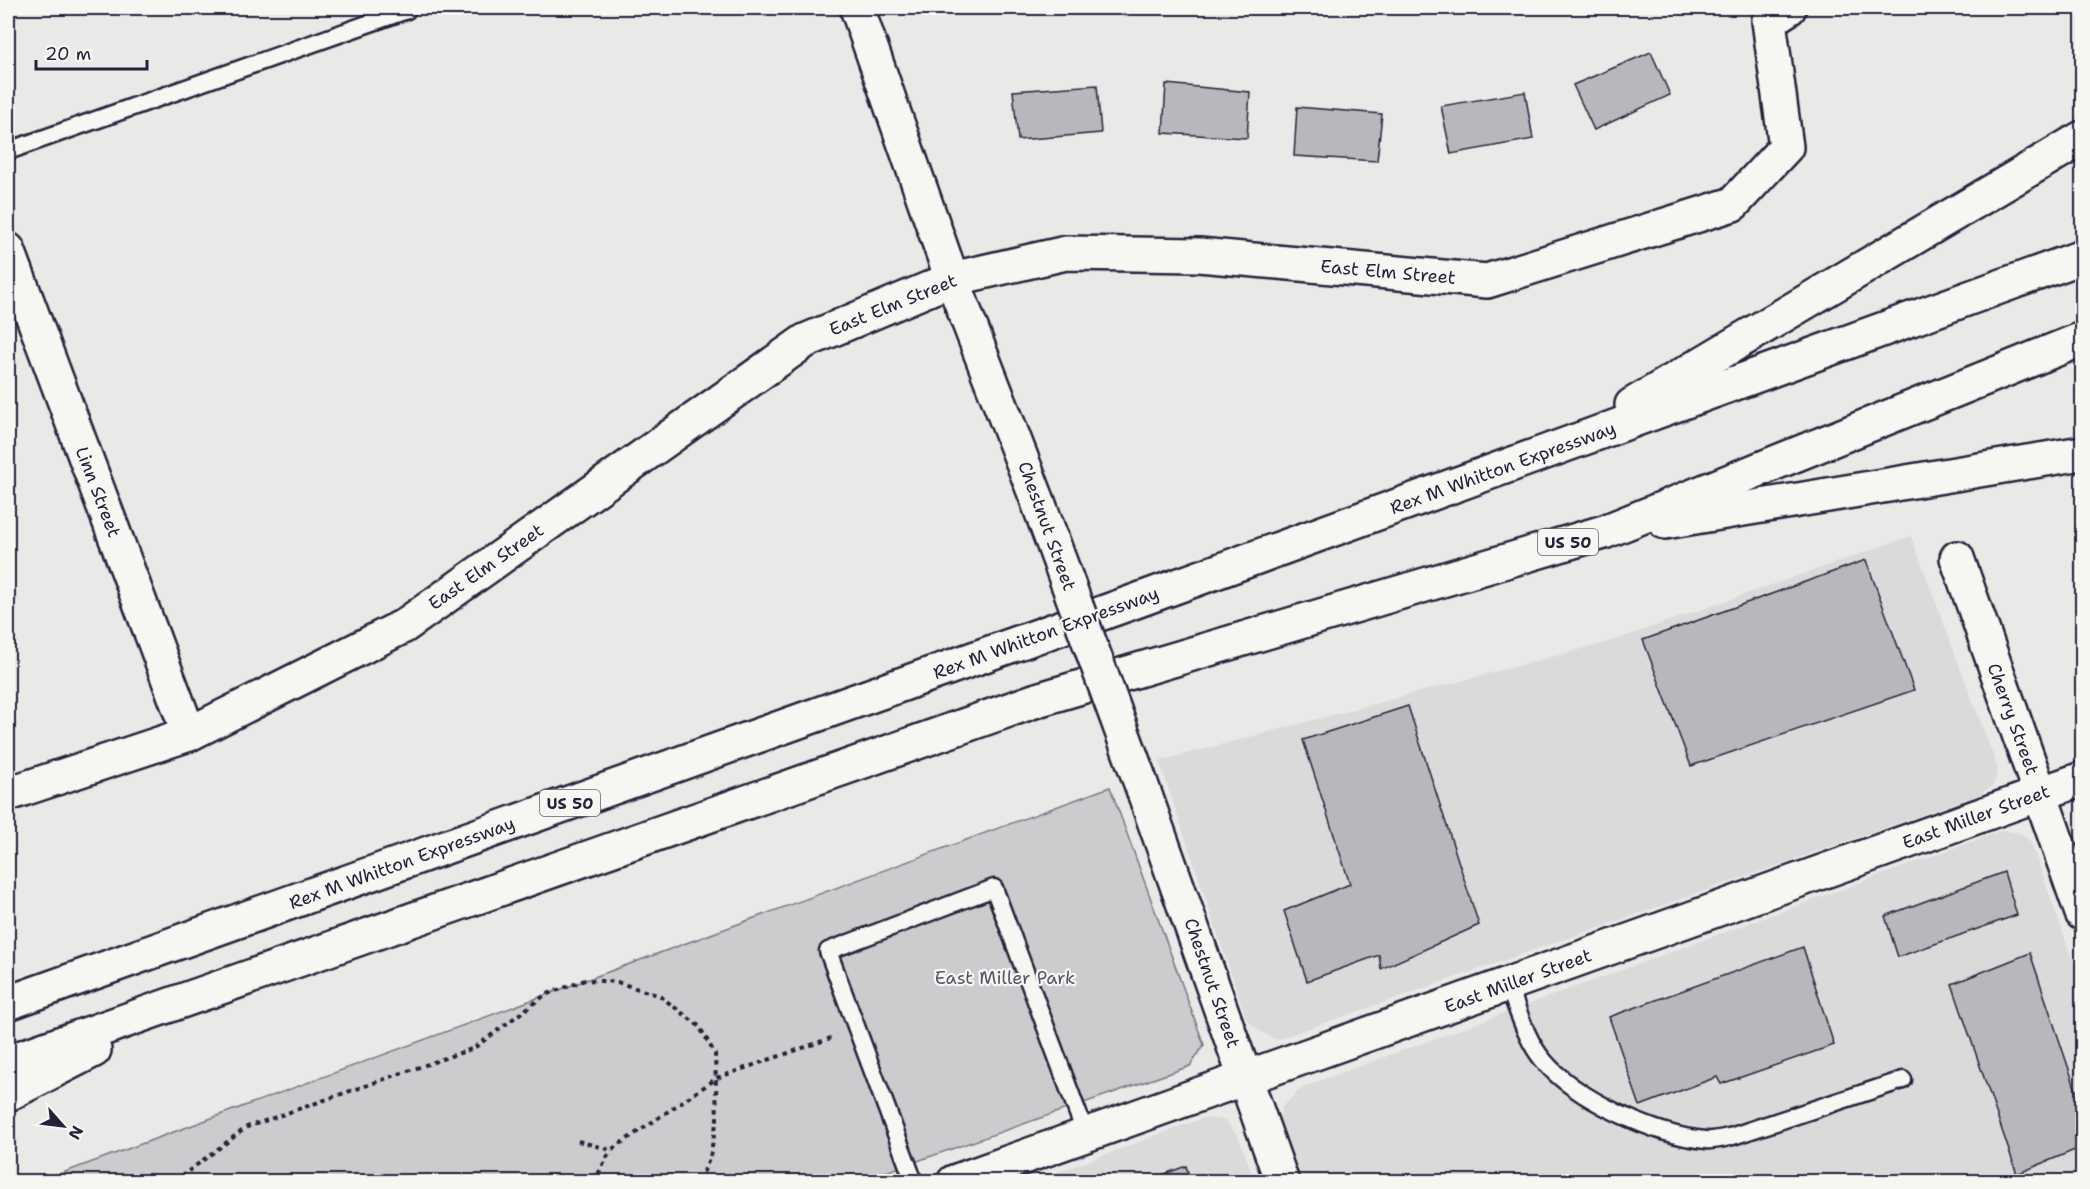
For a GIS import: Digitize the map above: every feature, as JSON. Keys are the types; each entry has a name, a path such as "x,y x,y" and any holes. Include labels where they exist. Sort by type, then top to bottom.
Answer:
{"main road":[{"name":"Chestnut Street","path":"857,8 952,279 1037,499 1139,778 1282,1182"},
{"name":"East Elm Street","path":"8,794 189,734 404,626 806,341 952,279 1066,253 1198,255 1488,282 1733,204 1786,147 1774,12"},
{"path":"1564,445 2082,138"},
{"name":"Linn Street","path":"8,250 189,734"},
{"name":"Rex M Whitton Expressway","path":"8,1003 1155,594 2082,256"},
{"name":"US 50","path":"8,1062 1037,699 1604,532 2082,339"},
{"path":"1604,532 2082,453"},
{"name":"Cherry Street","path":"1957,558 2082,913"},
{"name":"East Miller Street","path":"954,1182 2082,779"},
{"path":"8,993 54,987"},
{"path":"8,1094 204,993"}],"lane":[{"path":"8,150 407,10"},
{"path":"914,1182 828,951 994,888 1086,1135"},
{"path":"1508,985 1526,1029 1542,1059 1558,1075 1592,1099 1635,1121 1672,1135 1708,1140 1733,1136 1903,1080"}],"path":[{"path":"174,1182 247,1127 474,1048 545,995 585,980 617,982 660,996 699,1026 715,1054 717,1119 710,1157 699,1182"},
{"path":"594,1182 611,1150 717,1078 857,1028"},
{"path":"578,1142 611,1150"}],"shaded area":[{"path":"1911,536 1998,769 1993,786 1976,796 1276,1040 1262,1033 1247,1020 1159,761 1612,641"},
{"path":"2003,830 2022,834 2031,843 2082,986 2082,1181 1300,1181 1279,1123 1282,1107 1303,1087"},
{"path":"1203,1118 1224,1120 1238,1136 1255,1181 1032,1182"}],"green space":[{"name":"East Miller Park","path":"1110,787 1204,1045 1190,1066 860,1181 38,1182"}],"building":[{"path":"1651,52 1670,95 1594,130 1573,85"},
{"path":"1166,84 1250,92 1247,138 1163,133"},
{"path":"1097,85 1101,133 1018,140 1013,91"},
{"path":"1525,92 1533,139 1451,154 1441,106"},
{"path":"1297,107 1382,114 1377,161 1294,156"},
{"path":"1866,560 1914,690 1691,766 1643,640"},
{"path":"1408,706 1479,925 1381,969 1379,955 1307,981 1284,911 1350,884 1303,740"},
{"path":"2004,872 2017,915 1898,957 1885,916"},
{"path":"1803,947 1834,1045 1721,1084 1717,1077 1640,1106 1609,1017"},
{"path":"2030,953 2082,1108 2082,1147 2017,1174 1952,984"},
{"path":"1186,1166 1191,1182 1143,1182"}]}
